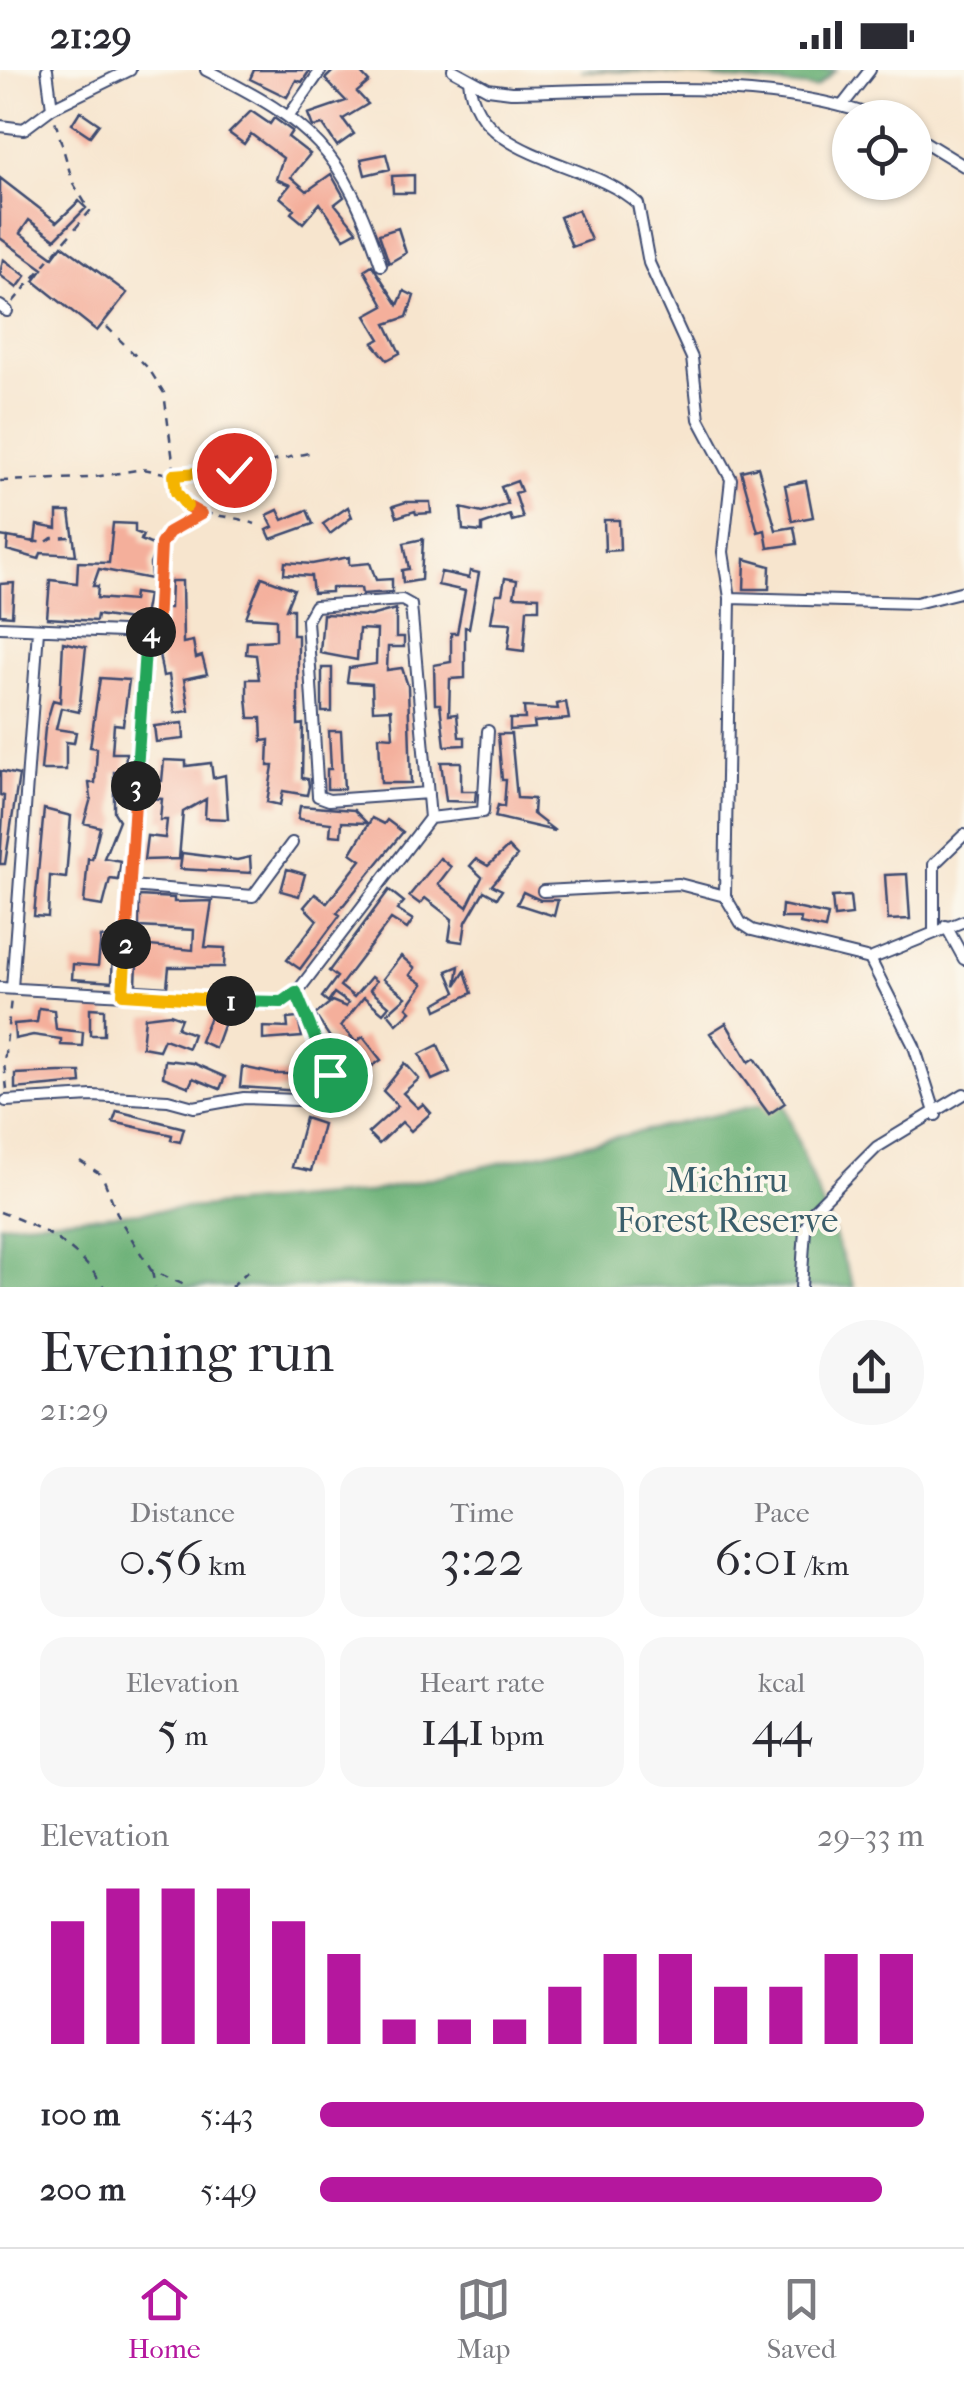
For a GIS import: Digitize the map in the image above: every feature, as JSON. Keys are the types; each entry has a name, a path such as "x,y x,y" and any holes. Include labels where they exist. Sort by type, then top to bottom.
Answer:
{"street":[{"path":"47,70 52,108"},
{"path":"0,126 24,128 52,108 130,70"},
{"path":"206,70 289,116 336,161 347,178 380,265"},
{"path":"289,116 321,70"},
{"path":"453,70 488,90 704,91 832,105"},
{"path":"847,100 870,70"},
{"path":"469,80 478,111 506,139 610,183 638,204 649,262 692,358 699,420 731,479 723,552 730,598 726,896 741,923 752,930 870,959 964,921"},
{"path":"932,146 964,166"},
{"path":"730,598 916,603 964,591"},
{"path":"38,630 6,988 268,1003 282,1002 296,992 430,818 428,792 411,606 402,600 315,606 307,620 318,796 329,800 428,792"},
{"path":"0,627 146,634 123,994"},
{"path":"430,818 484,812 488,731"},
{"path":"964,835 934,864 940,928 964,959"},
{"path":"130,886 253,896 292,842"},
{"path":"543,891 679,884 726,896"},
{"path":"870,959 914,1046 936,1115"},
{"path":"6,1101 92,1096 168,1100 194,1108 244,1098 325,1101 332,1096 334,1087 296,992"},
{"path":"801,1287 806,1230 813,1211 876,1147 936,1115 964,1094"}],"path":[{"path":"3,308 90,210 73,183 52,108"},
{"path":"106,327 150,370 164,393 178,499 201,514"},
{"path":"0,481 89,478 143,469 174,475 234,470 313,452"},
{"path":"146,634 157,628 161,544 169,532 201,514 226,514 255,524"},
{"path":"0,536 45,543 52,538 72,537"},
{"path":"6,988 6,1101"},
{"path":"80,1160 107,1184 119,1218 151,1270 154,1287"},
{"path":"0,1212 61,1238 91,1267 104,1287"},
{"path":"151,1270 188,1287"},
{"path":"231,1287 248,1271"}],"green space":[{"path":"580,70 836,70 816,88 655,72"},
{"name":"Michiru Forest Reserve","path":"782,1100 854,1287 0,1287 0,1224 365,1193"}],"building":[{"path":"254,70 310,70 302,82 296,80 287,97 250,79"},
{"path":"334,70 358,70 369,82 357,92 368,104 343,119 354,134 337,146 323,125 313,127 308,114 346,101 325,79"},
{"path":"80,111 99,124 90,136 72,124"},
{"path":"251,111 270,124 274,118 292,131 288,137 310,154 291,177 307,191 331,174 344,197 335,204 357,231 344,238 320,203 303,223 291,213 294,209 280,197 290,185 276,179 283,158 251,134 244,144 229,133"},
{"path":"386,154 390,169 365,175 361,159"},
{"path":"414,175 414,193 393,193 392,176"},
{"path":"0,178 57,222 79,201 86,208 55,239 29,220 20,233 53,257 62,245 127,293 97,331 34,281 43,269 0,238"},
{"path":"578,210 591,240 572,247 560,217"},
{"path":"398,228 406,253 389,263 379,234"},
{"path":"3,259 26,276 17,288 0,275"},
{"path":"372,265 398,305 404,291 414,296 407,317 386,324 400,353 387,360 373,343 380,339 366,316 384,306 364,270"},
{"path":"758,467 776,530 794,527 797,544 768,548 765,530 758,532 741,471"},
{"path":"517,481 521,491 515,493 523,518 512,521 510,515 482,525 482,532 463,530 461,508 482,513 508,504 501,487"},
{"path":"806,481 813,517 792,521 785,485"},
{"path":"430,502 431,513 415,511 397,517 393,506"},
{"path":"348,507 352,517 330,534 323,524"},
{"path":"278,510 283,520 307,510 313,524 271,539 267,530 273,527 267,515"},
{"path":"57,512 70,512 76,555 41,553 39,559 7,550 8,537 35,542 37,525 57,529"},
{"path":"604,520 619,520 620,550 605,551"},
{"path":"113,523 135,524 135,532 143,535 141,540 157,547 150,564 151,579 99,569 93,586 98,586 97,598 133,601 134,593 148,595 143,622 97,615 96,621 47,618 50,580 77,583 78,562 109,563"},
{"path":"423,539 421,580 403,583 402,570 409,569 404,543"},
{"path":"349,557 349,565 370,563 376,580 392,579 392,592 362,594 361,588 331,588 331,592 313,593 311,576 284,574 285,562 312,564"},
{"path":"745,559 770,566 769,589 744,589"},
{"path":"470,571 479,573 469,628 465,627 465,678 450,679 449,715 457,714 459,737 465,737 465,745 445,746 440,704 435,704 434,665 451,662 451,633 457,633 465,591 438,585 441,572 469,578"},
{"path":"262,577 294,589 286,609 293,609 293,635 298,635 298,725 303,724 302,778 308,779 309,786 307,795 283,791 280,805 267,802 273,766 268,766 269,740 262,741 261,718 249,718 247,698 247,679 259,679 256,655 246,654 247,642 276,640 276,619 246,617"},
{"path":"505,578 517,580 514,596 539,597 539,609 527,609 524,651 508,649 511,623 491,622 496,594 502,594"},
{"path":"171,581 182,581 183,643 193,641 196,658 202,656 207,674 184,679 189,711 175,713 169,675 163,676 159,654 159,627 164,627 165,608 170,608"},
{"path":"14,583 12,616 0,615 0,584"},
{"path":"396,609 396,637 404,637 404,647 388,647 387,670 402,668 408,686 411,783 381,783 379,736 393,737 391,709 373,710 372,684 347,682 349,668 376,664 377,630 359,629 357,660 320,653 323,614 370,616"},
{"path":"63,642 86,647 79,712 61,708 56,729 76,732 74,743 66,742 66,770 41,770 45,728 53,700 60,702"},
{"path":"322,668 332,668 332,712 322,712"},
{"path":"100,678 129,680 123,725 114,724 112,753 126,753 125,773 114,772 114,812 119,820 104,858 121,861 118,880 110,879 103,906 84,903 88,858 92,859 100,827 84,823 91,798 89,783 95,783 97,748 90,747"},
{"path":"566,702 569,719 534,722 535,728 510,730 510,719 525,719 524,707 558,709 557,704"},
{"path":"183,723 184,739 156,742 154,726"},
{"path":"329,731 341,731 344,789 327,789 327,769 331,769"},
{"path":"498,734 511,734 517,798 534,799 533,814 555,831 495,817 498,805 504,807 506,780 502,780"},
{"path":"164,760 186,761 186,766 211,763 213,778 225,775 228,819 205,818 206,799 183,812 179,859 144,860 147,836 165,838 167,820 160,820 162,799 150,798 152,780 162,781"},
{"path":"441,762 461,762 461,791 476,791 475,802 446,801"},
{"path":"0,771 19,775 5,864 0,864 4,796 0,795"},
{"path":"300,806 354,810 367,823 342,822 341,836 330,835 331,823 298,819"},
{"path":"44,809 71,816 66,878 50,876 48,917 34,916"},
{"path":"372,818 384,824 387,820 403,832 337,913 340,915 300,969 287,960 317,920 304,907 315,894 327,903 361,860 351,853"},
{"path":"508,847 517,856 492,885 502,890 497,898 484,891 466,922 463,942 449,940 452,919 425,898 420,904 409,896 440,858 451,867 438,884 467,907 482,877 470,866 476,859 488,866"},
{"path":"182,853 237,860 250,857 251,873 180,869"},
{"path":"287,869 305,874 299,896 281,891"},
{"path":"907,874 910,919 888,920 885,875"},
{"path":"389,890 404,902 397,910 413,920 407,929 391,919 340,986 354,997 371,977 376,981 370,990 389,1006 383,1013 364,997 341,1026 356,1042 363,1037 381,1060 357,1077 361,1081 352,1090 336,1067 348,1055 315,1015 332,1001 346,1007 348,1003 334,993 328,1002 322,997 337,977 329,971"},
{"path":"523,892 540,900 558,900 554,916 517,904"},
{"path":"139,896 174,898 174,902 212,901 205,947 225,948 224,967 169,967 167,987 136,985 138,941 150,942 149,946 193,950 194,930 139,927"},
{"path":"850,896 852,915 834,917 832,897"},
{"path":"782,905 828,915 825,929 800,924 801,918 781,918"},
{"path":"101,937 113,940 112,982 72,979 73,964 98,966"},
{"path":"401,956 415,968 410,975 423,984 407,1007 411,1011 397,1024 388,1013 406,997 383,979"},
{"path":"459,966 456,985 465,971 472,993 437,1010 435,1004 456,992 447,971"},
{"path":"39,1008 54,1010 56,1029 83,1032 82,1046 61,1045 61,1039 33,1035 15,1039 14,1024 37,1022"},
{"path":"90,1008 104,1009 104,1035 90,1035"},
{"path":"170,1014 181,1018 177,1028 193,1034 188,1048 164,1039 159,1050 142,1047 145,1017"},
{"path":"210,1017 224,1023 215,1048 200,1041"},
{"path":"298,1018 302,1037 263,1040 263,1027 288,1028 287,1019"},
{"path":"726,1023 749,1062 755,1058 785,1103 769,1114 710,1033"},
{"path":"438,1045 450,1072 432,1080 420,1054"},
{"path":"165,1060 193,1063 225,1077 220,1089 193,1078 189,1087 163,1077"},
{"path":"405,1063 419,1079 403,1093 418,1108 423,1104 431,1113 411,1131 402,1122 379,1144 368,1133 398,1106 383,1091"},
{"path":"242,1067 275,1074 318,1074 317,1092 240,1087"},
{"path":"80,1072 81,1083 15,1089 15,1074"},
{"path":"117,1111 184,1128 180,1142 171,1140 172,1135 113,1122"},
{"path":"305,1118 323,1124 311,1171 292,1167"}],"route":[{"path":"234,470 174,475 178,499 201,514 169,532 161,544 157,628 146,634 123,994 268,1003 282,1002 296,992 330,1075"}]}
